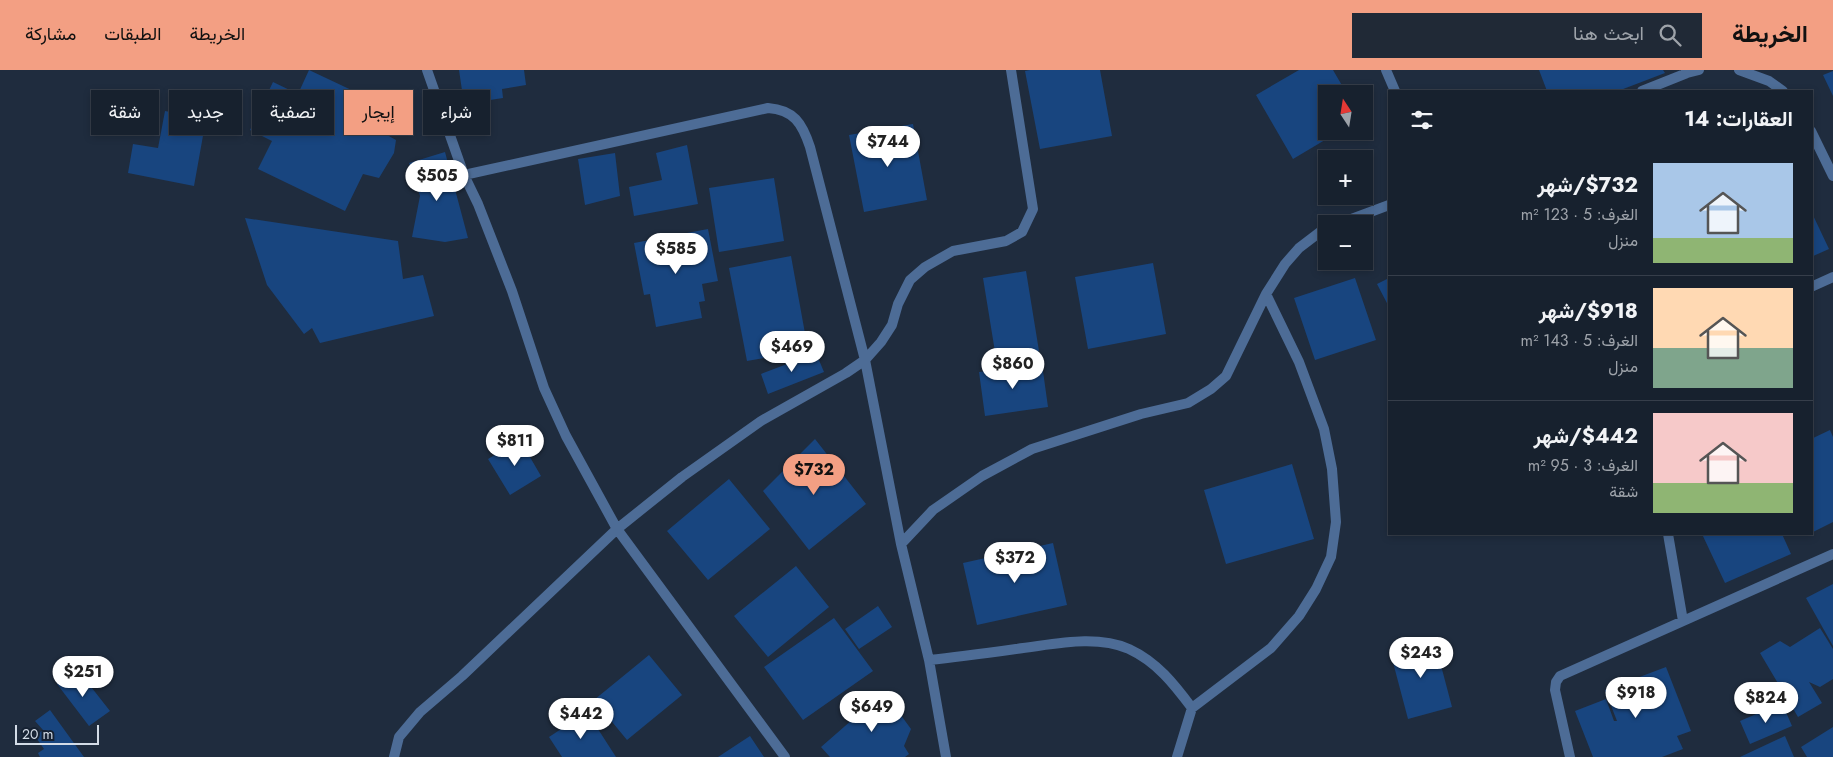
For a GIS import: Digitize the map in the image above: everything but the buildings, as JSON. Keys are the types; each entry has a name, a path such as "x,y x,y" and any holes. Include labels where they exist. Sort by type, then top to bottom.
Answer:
{"street":[{"path":"427,70 464,174 499,256 544,388 566,436 618,529 785,757"},
{"path":"394,757 398,737 420,712 462,676 618,529 682,477 761,421 846,373 865,360 881,342 892,325 898,304 910,280 925,267 954,251 1006,241 1022,232 1033,209 1011,70"},
{"path":"1386,70 1395,90"},
{"path":"1644,90 1687,72 1699,70"},
{"path":"1739,70 1769,81 1782,90"},
{"path":"464,174 768,108 782,109 791,114 801,124 810,147 865,360 901,544 929,660 946,757"},
{"path":"1813,135 1833,176"},
{"path":"1362,215 1388,205"},
{"path":"901,544 933,510 982,476 1032,449 1141,414 1188,402 1211,389 1226,376 1266,294 1285,264 1299,248 1318,234"},
{"path":"1813,285 1833,277"},
{"path":"1178,757 1192,708 1271,648 1299,616 1316,589 1331,557 1336,522 1332,469 1324,428 1299,362 1266,294"},
{"path":"1668,535 1683,621"},
{"path":"1570,757 1556,690 1556,682 1560,676 1833,554"},
{"path":"929,660 1078,641 1110,644 1128,649 1149,661 1168,676 1192,708"}]}
